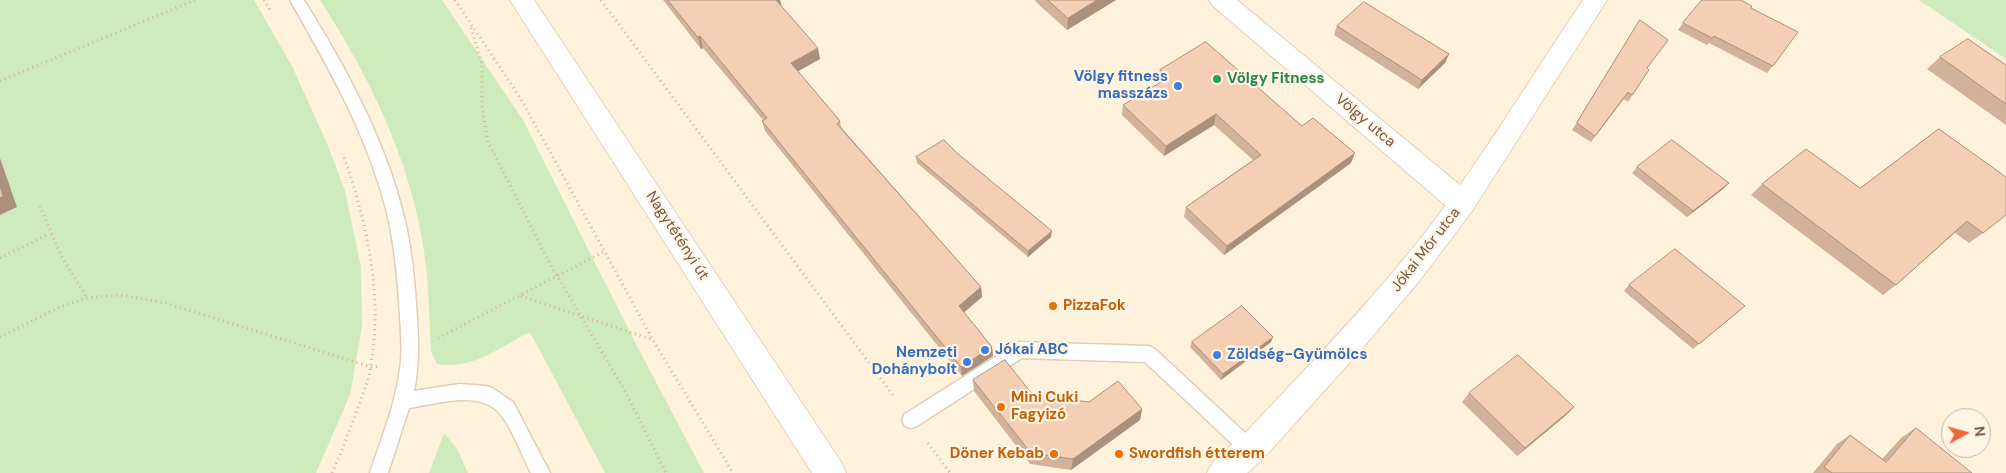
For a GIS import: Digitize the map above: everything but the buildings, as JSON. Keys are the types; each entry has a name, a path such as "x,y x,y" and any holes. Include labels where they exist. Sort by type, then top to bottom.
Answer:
{"street":[{"name":"Nagytétényi út","path":"522,0 830,473"},
{"name":"Völgy utca","path":"1222,0 1462,203"},
{"name":"Jókai Mór utca","path":"1223,473 1251,450 1350,342 1410,272 1462,203 1595,0"}],"lane":[{"path":"297,0 320,37 354,102 381,167 396,217 406,282 410,360 402,402 378,473"},
{"path":"910,420 1019,350 1149,354 1251,450"},
{"path":"402,402 460,392 486,394 507,408 541,473"}],"path":[{"path":"0,81 195,0"},
{"path":"264,0 274,16"},
{"path":"455,0 520,99 605,251 652,340 733,473"},
{"path":"601,0 950,473"},
{"path":"470,25 482,63 482,107 488,142 557,276 625,391 666,473"},
{"path":"332,473 348,438 371,367 374,306 368,240 353,180 340,148"},
{"path":"40,206 49,234 68,271 86,298"},
{"path":"0,258 49,234"},
{"path":"0,336 60,307 86,298 120,295 166,302 371,367 410,360 437,339 605,251"},
{"path":"520,295 652,340"}],"green space":[{"path":"0,0 254,0 293,68 328,146 345,191 361,267 362,327 350,395 316,473 0,473 0,215 17,207 0,158"},
{"path":"320,0 442,0 523,120 637,346 704,473 605,473 530,332 474,361 450,365 437,364 431,352 428,285 423,245 417,212 408,180 397,148 370,87 338,28"},
{"path":"1918,0 2006,0 2006,59 1928,6"},
{"path":"444,433 457,449 468,473 429,473"}],"place":[{"name":"Völgy Fitness","path":"1217,79"},
{"name":"Völgy fitness masszázs","path":"1178,86"},
{"name":"PizzaFok","path":"1053,306"},
{"name":"Jókai ABC","path":"985,350"},
{"name":"Zöldség-Gyümölcs","path":"1217,355"},
{"name":"Nemzeti Dohánybolt","path":"967,362"},
{"name":"Mini Cuki Fagyizó","path":"1001,407"},
{"name":"Döner Kebab","path":"1054,454"},
{"name":"Swordfish étterem","path":"1119,454"}]}
